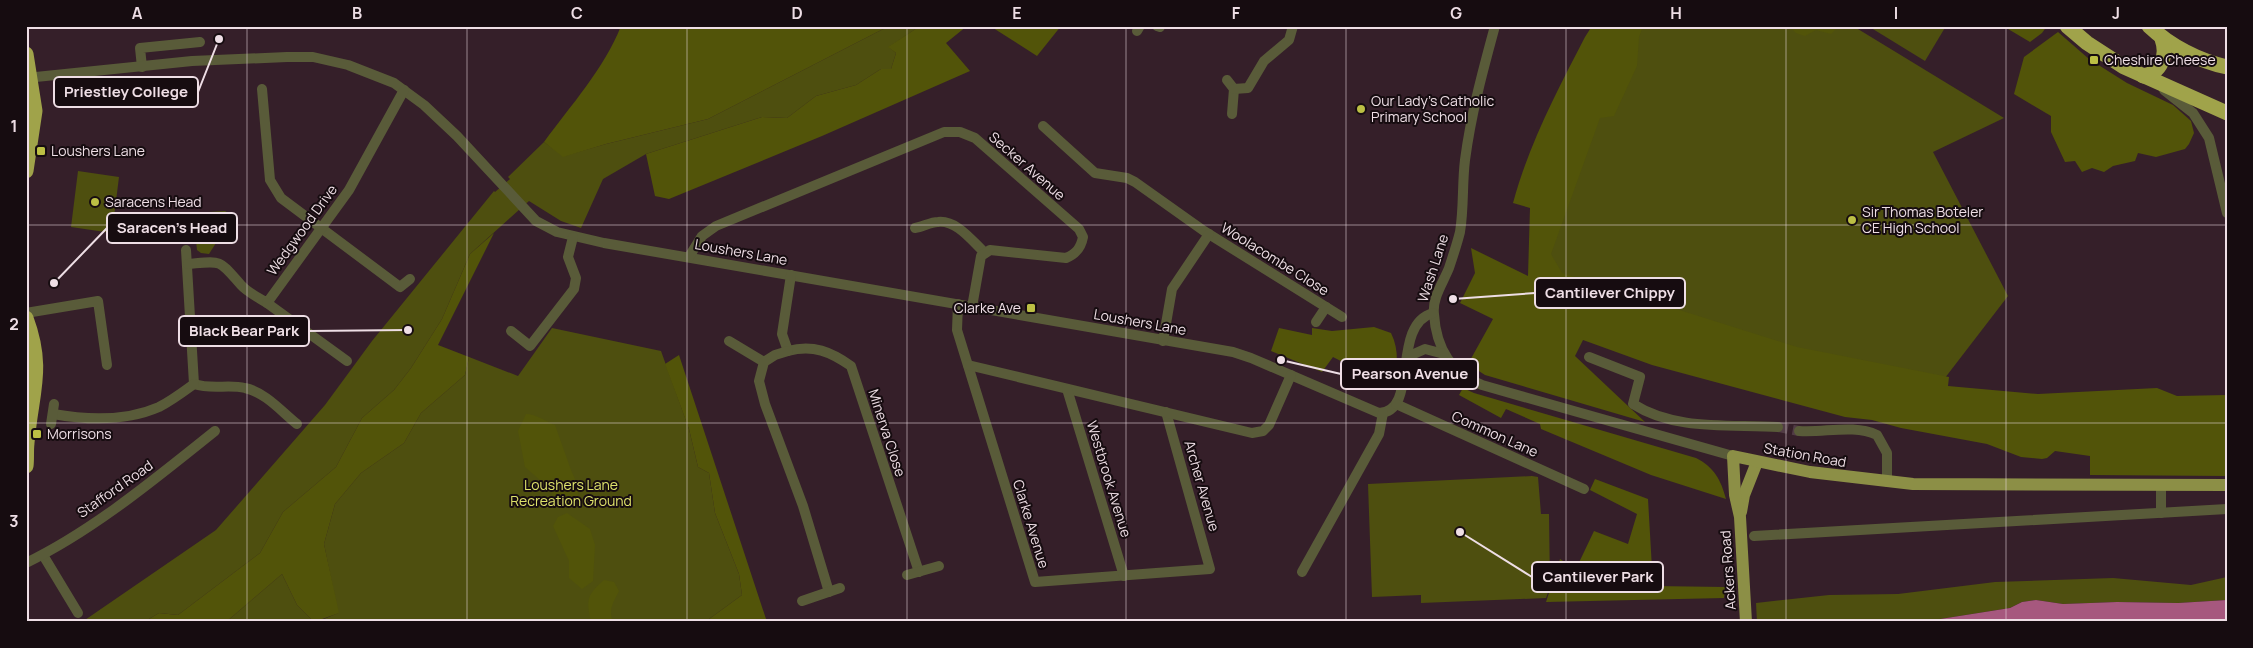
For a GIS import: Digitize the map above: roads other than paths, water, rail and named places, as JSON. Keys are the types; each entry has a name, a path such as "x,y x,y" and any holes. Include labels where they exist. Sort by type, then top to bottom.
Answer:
{"highway":[{"path":"2066,26 2087,44 2124,67 2227,114"},
{"path":"2149,26 2162,39 2210,62 2227,67"},
{"path":"2147,78 2153,73 2166,54 2162,39"},
{"path":"26,54 35,111 26,171"},
{"path":"26,118 31,134"},
{"path":"26,318 34,343 37,366 26,466"}],"main road":[{"name":"Station Road","path":"1733,456 1810,472 1887,482 1953,485 2227,486"},
{"name":"Ackers Road","path":"1733,456 1735,495 1740,514 1746,622"},
{"name":"Ackers Road","path":"1740,514 1744,495 1757,462"}],"street":[{"path":"1234,90 1248,88 1264,60 1289,40 1293,26"},
{"name":"Wash Lane","path":"1396,404 1403,383 1414,326 1424,316 1433,313 1438,292 1458,240 1465,160 1472,118 1495,26"},
{"path":"142,67 140,48 200,42"},
{"name":"Loushers Lane","path":"29,77 192,62 287,57 313,58 360,68 404,90 447,126 522,206 536,220 549,229 573,237 1234,352 1292,375 1368,409 1383,413"},
{"path":"2147,78 2192,113 2204,127 2209,138 2227,213"},
{"path":"1228,80 1234,90 1232,114"},
{"path":"262,90 270,180 281,198 400,287 410,279"},
{"name":"Wedgwood Drive","path":"267,303 349,190 404,90"},
{"name":"Woolacombe Close","path":"1044,126 1095,173 1127,178 1135,182 1208,234 1342,317"},
{"name":"Secker Avenue","path":"689,257 702,236 716,226 944,132 960,132 975,138 1080,229 1083,237 1074,255 1066,258 990,250 984,252"},
{"path":"915,228 938,222 948,222 957,227 984,252 981,256 972,307"},
{"name":"Woolacombe Close","path":"1163,341 1172,290 1208,234"},
{"path":"511,331 530,346 574,289 576,278 568,257 573,237"},
{"path":"186,250 194,384"},
{"path":"188,264 214,262 226,266 242,286 347,361"},
{"path":"788,351 782,334 791,275"},
{"path":"26,313 98,301 107,365"},
{"name":"Clarke Avenue","path":"958,304 957,330 1035,582 1210,569"},
{"name":"Woolacombe Close","path":"1316,322 1326,307"},
{"name":"Station Road","path":"1433,313 1437,337 1444,354 1458,372 1469,380 1733,456"},
{"path":"729,341 764,362 759,381 765,404 834,590 802,601"},
{"name":"Minerva Close","path":"764,362 775,354 800,348 832,353 851,366 919,572"},
{"path":"1407,356 1425,349 1444,354"},
{"path":"1589,357 1640,377 1632,404 1648,414 1689,424 1778,427"},
{"path":"968,365 1252,433 1263,431 1269,425 1292,375"},
{"path":"52,414 95,420 125,416 158,407 194,384 207,388 244,387 257,391 297,424"},
{"name":"Westbrook Avenue","path":"1067,389 1124,576"},
{"path":"1302,572 1379,434 1383,413 1396,404"},
{"name":"Common Lane","path":"1396,404 1584,489"},
{"name":"Archer Avenue","path":"1166,412 1210,569"},
{"path":"1799,431 1846,429 1864,431 1877,436 1887,453 1887,482"},
{"name":"Stafford Road","path":"26,563 43,555 145,487 215,431"},
{"path":"2161,485 2161,513"},
{"path":"1754,536 2227,509"},
{"path":"43,555 78,613"},
{"path":"907,575 939,566"}],"tunnel":[{"path":"1778,427 1799,431"}],"place":[{"name":"Priestley College","path":"219,39"},
{"name":"Cheshire Cheese","path":"2094,60"},
{"name":"Our Lady's Catholic Primary School","path":"1361,109"},
{"name":"Loushers Lane","path":"41,151"},
{"name":"Saracens Head","path":"95,202"},
{"name":"Sir Thomas Boteler CE High School","path":"1852,220"},
{"name":"Saracen's Head","path":"54,283"},
{"name":"Cantilever Chippy","path":"1453,299"},
{"name":"Clarke Ave","path":"1031,308"},
{"name":"Black Bear Park","path":"408,330"},
{"name":"Pearson Avenue","path":"1281,360"},
{"name":"Morrisons","path":"37,434"},
{"name":"Cantilever Park","path":"1460,532"}],"park label":[{"name":"Loushers Lane Recreation Ground","path":"571,494"}]}
